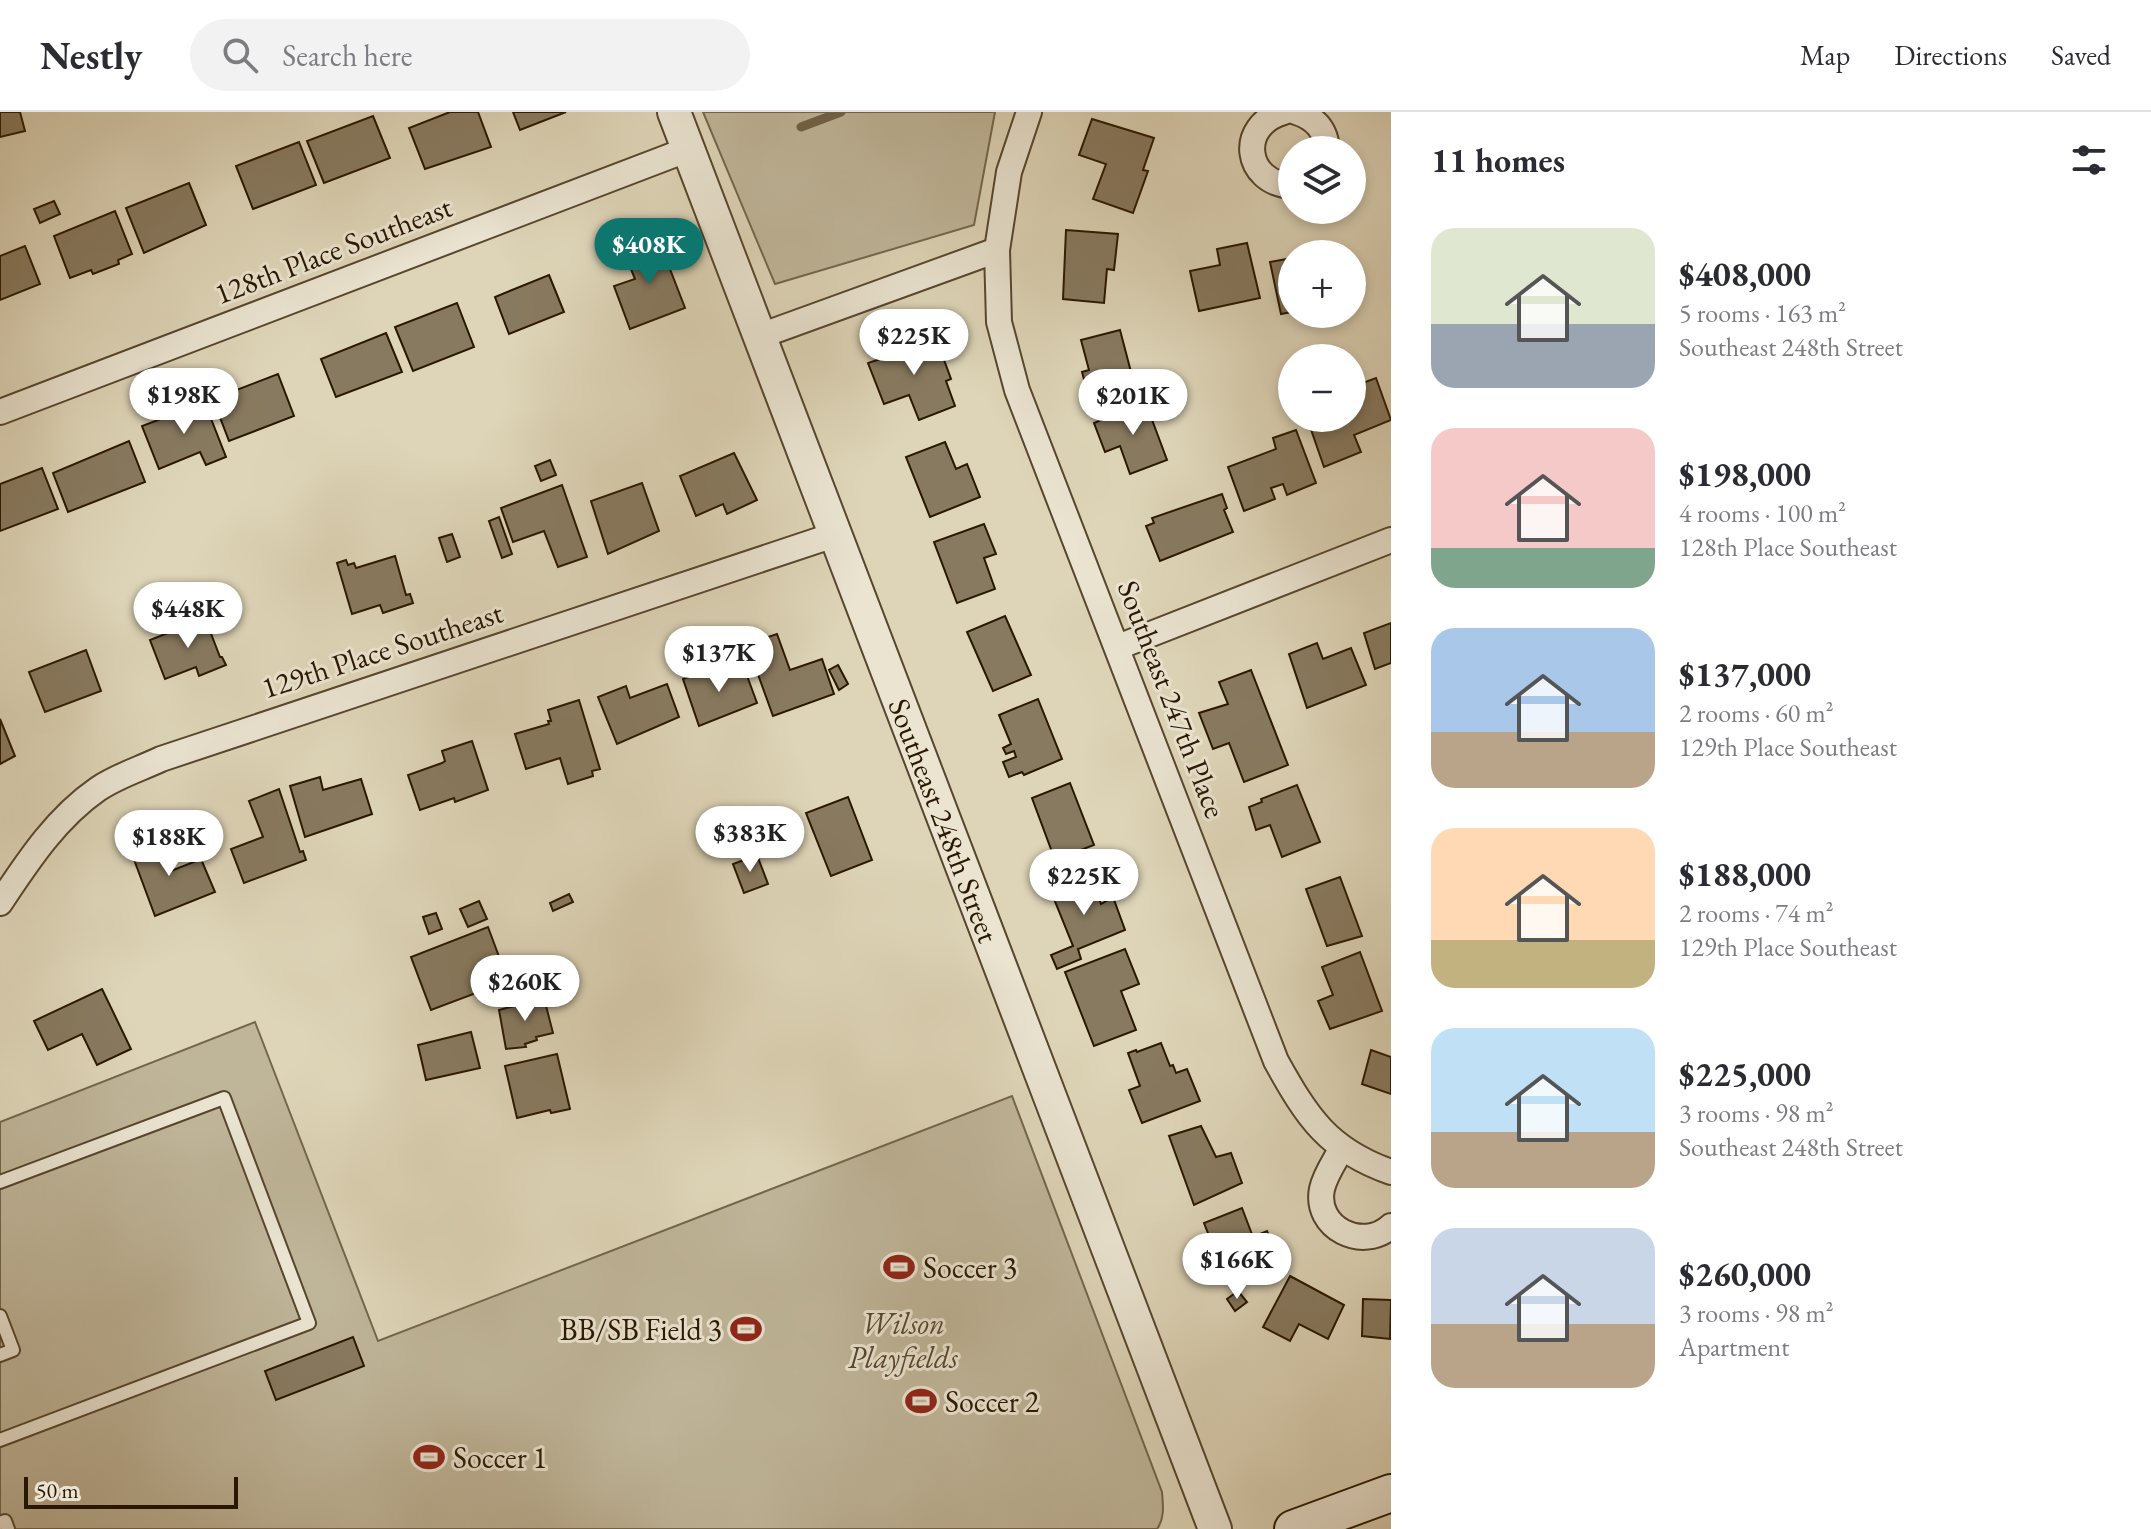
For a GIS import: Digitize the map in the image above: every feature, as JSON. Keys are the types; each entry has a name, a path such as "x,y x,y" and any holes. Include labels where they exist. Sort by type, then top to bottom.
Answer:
{"main road":[{"path":"1293,1529 1391,1493"}],"street":[{"name":"Southeast 248th Street","path":"674,112 1215,1529"},
{"path":"760,336 997,250 1009,172 1029,112"},
{"path":"1278,184 1268,180 1253,159 1252,146 1255,133 1263,122 1284,112"},
{"path":"1296,112 1318,124 1324,136"},
{"name":"128th Place Southeast","path":"0,412 689,149"},
{"name":"Southeast 247th Place","path":"997,250 999,322 1017,390 1276,1061 1301,1106 1329,1139 1367,1164 1391,1172"},
{"name":"129th Place Southeast","path":"0,903 32,853 69,812 100,788 161,759 834,535"},
{"path":"1118,647 1391,540"},
{"path":"1342,1148 1322,1190 1322,1204 1327,1218 1347,1235 1361,1238 1375,1237 1391,1226"}],"lane":[{"path":"0,1182 224,1098 309,1323 0,1440"},
{"path":"0,1316 13,1350 0,1355"},
{"path":"0,1523 5,1521 8,1529"}],"green space":[{"path":"703,112 995,112 974,225 775,284"},
{"name":"Wilson Playfields","path":"255,1022 378,1341 1012,1096 1162,1492 1160,1525 1157,1529 0,1529 0,1122"}],"building":[{"path":"0,112 20,112 25,131 0,137"},
{"path":"450,112 478,112 491,147 425,169 409,128"},
{"path":"513,112 566,112 520,130"},
{"path":"373,116 390,158 324,183 307,141"},
{"path":"1092,119 1154,138 1143,170 1148,171 1133,213 1093,199 1106,164 1079,155"},
{"path":"299,142 316,185 253,209 236,166"},
{"path":"189,183 206,225 144,253 126,208"},
{"path":"54,201 60,214 40,223 34,209"},
{"path":"115,211 132,254 118,260 119,264 93,274 91,270 70,278 54,236"},
{"path":"1066,230 1118,234 1114,270 1107,269 1104,303 1063,299"},
{"path":"658,238 685,308 630,329 614,286 635,279 624,252"},
{"path":"1247,243 1260,298 1199,311 1190,271 1220,265 1217,249"},
{"path":"25,246 40,284 0,300 0,256"},
{"path":"1278,261 1278,300 1270,262"},
{"path":"549,275 564,312 509,334 495,297"},
{"path":"457,303 474,347 413,371 395,327"},
{"path":"1120,330 1136,391 1090,401 1082,372 1089,370 1081,340"},
{"path":"386,333 402,372 336,397 321,359"},
{"path":"936,338 951,379 946,381 955,406 919,420 909,395 884,404 868,363 883,358 880,349 905,339 909,348"},
{"path":"278,374 294,416 229,441 213,399"},
{"path":"1376,378 1391,420 1366,430 1366,382"},
{"path":"204,401 226,457 206,465 200,452 159,469 142,426"},
{"path":"1145,401 1167,460 1130,474 1120,446 1105,452 1094,423"},
{"path":"1297,432 1316,483 1287,495 1283,484 1271,488 1275,499 1244,511 1228,467 1276,449 1273,438"},
{"path":"1312,432 1361,432 1354,435 1361,452 1324,467"},
{"path":"129,441 145,482 68,512 53,473"},
{"path":"945,442 956,469 967,464 980,497 930,517 906,457"},
{"path":"734,453 757,500 727,514 723,504 696,516 680,476"},
{"path":"550,460 556,475 541,481 535,466"},
{"path":"42,468 58,509 0,531 0,484"},
{"path":"642,483 659,531 608,554 591,501"},
{"path":"562,485 587,557 558,567 544,531 513,542 501,508"},
{"path":"1222,494 1227,508 1224,510 1233,532 1160,561 1146,526 1154,523 1152,518"},
{"path":"499,517 512,554 502,558 489,521"},
{"path":"984,524 996,554 984,558 995,589 957,603 934,542"},
{"path":"452,534 460,557 447,562 439,538"},
{"path":"395,556 406,595 410,594 413,603 383,613 380,605 352,614 337,563 346,560 348,565 354,563 356,568"},
{"path":"1005,616 1031,675 993,691 967,632"},
{"path":"205,618 226,665 199,676 196,667 165,679 150,640"},
{"path":"1391,623 1391,663 1375,669 1364,633"},
{"path":"777,634 790,670 822,659 834,694 773,716 747,644"},
{"path":"1317,643 1323,659 1351,648 1366,685 1307,708 1289,654"},
{"path":"86,650 101,691 45,712 29,672"},
{"path":"743,665 757,703 699,726 683,679 713,668 715,676"},
{"path":"838,665 848,684 839,690 829,670"},
{"path":"1251,670 1288,765 1244,782 1229,743 1213,749 1199,713 1228,704 1219,682"},
{"path":"667,684 679,717 617,744 598,697 626,686 630,698"},
{"path":"1038,699 1062,759 1024,775 1022,772 1009,777 1003,762 1016,757 1014,751 1006,754 1003,748 1011,744 999,715"},
{"path":"579,700 600,769 592,771 593,776 568,784 560,758 526,769 515,734 549,724 548,710"},
{"path":"0,719 15,756 0,764"},
{"path":"472,741 488,790 420,810 408,775 442,763 445,761 442,751"},
{"path":"320,777 323,790 361,779 372,814 305,837 290,786"},
{"path":"1070,783 1094,845 1055,860 1032,798"},
{"path":"1297,785 1320,842 1282,857 1270,825 1256,830 1249,807"},
{"path":"279,789 300,852 303,851 306,860 244,883 231,849 263,837 249,801"},
{"path":"848,797 872,860 831,876 806,813"},
{"path":"157,835 171,871 201,859 215,892 155,916 129,846"},
{"path":"757,855 768,884 744,893 733,864"},
{"path":"1089,874 1101,904 1113,897 1125,930 1078,949 1081,959 1057,969 1051,955 1073,946 1050,889"},
{"path":"1340,877 1362,936 1327,946 1306,889"},
{"path":"569,894 573,902 553,911 550,903"},
{"path":"479,901 487,919 468,927 460,909"},
{"path":"436,913 442,929 429,934 423,917"},
{"path":"488,927 508,981 431,1010 411,957"},
{"path":"1125,949 1139,984 1121,991 1136,1030 1094,1046 1065,972"},
{"path":"1360,952 1382,1011 1330,1029 1318,1001 1333,995 1322,967"},
{"path":"102,989 131,1049 97,1065 82,1034 48,1050 34,1021"},
{"path":"544,998 553,1033 536,1037 537,1040 525,1044 526,1047 506,1049 499,1010"},
{"path":"471,1032 480,1068 426,1080 418,1045"},
{"path":"1161,1043 1176,1073 1187,1069 1200,1101 1142,1123 1129,1090 1140,1086 1128,1053"},
{"path":"1371,1050 1391,1057 1391,1094 1362,1084"},
{"path":"557,1054 570,1109 517,1118 505,1066"},
{"path":"1201,1126 1216,1157 1231,1153 1242,1183 1194,1205 1169,1136"},
{"path":"1242,1208 1253,1237 1267,1231 1279,1260 1227,1281 1204,1223"},
{"path":"1290,1276 1344,1305 1328,1339 1299,1324 1290,1341 1263,1327"},
{"path":"1238,1291 1247,1302 1235,1311 1227,1299"},
{"path":"1363,1299 1391,1300 1390,1339 1362,1336"},
{"path":"353,1337 364,1366 276,1400 265,1371"}],"waterway":[{"path":"801,127 841,112"}],"place":[{"name":"Soccer 3","path":"899,1267"},
{"name":"BB/SB Field 3","path":"746,1329"},
{"name":"Soccer 2","path":"921,1401"},
{"name":"Soccer 1","path":"429,1457"}]}
